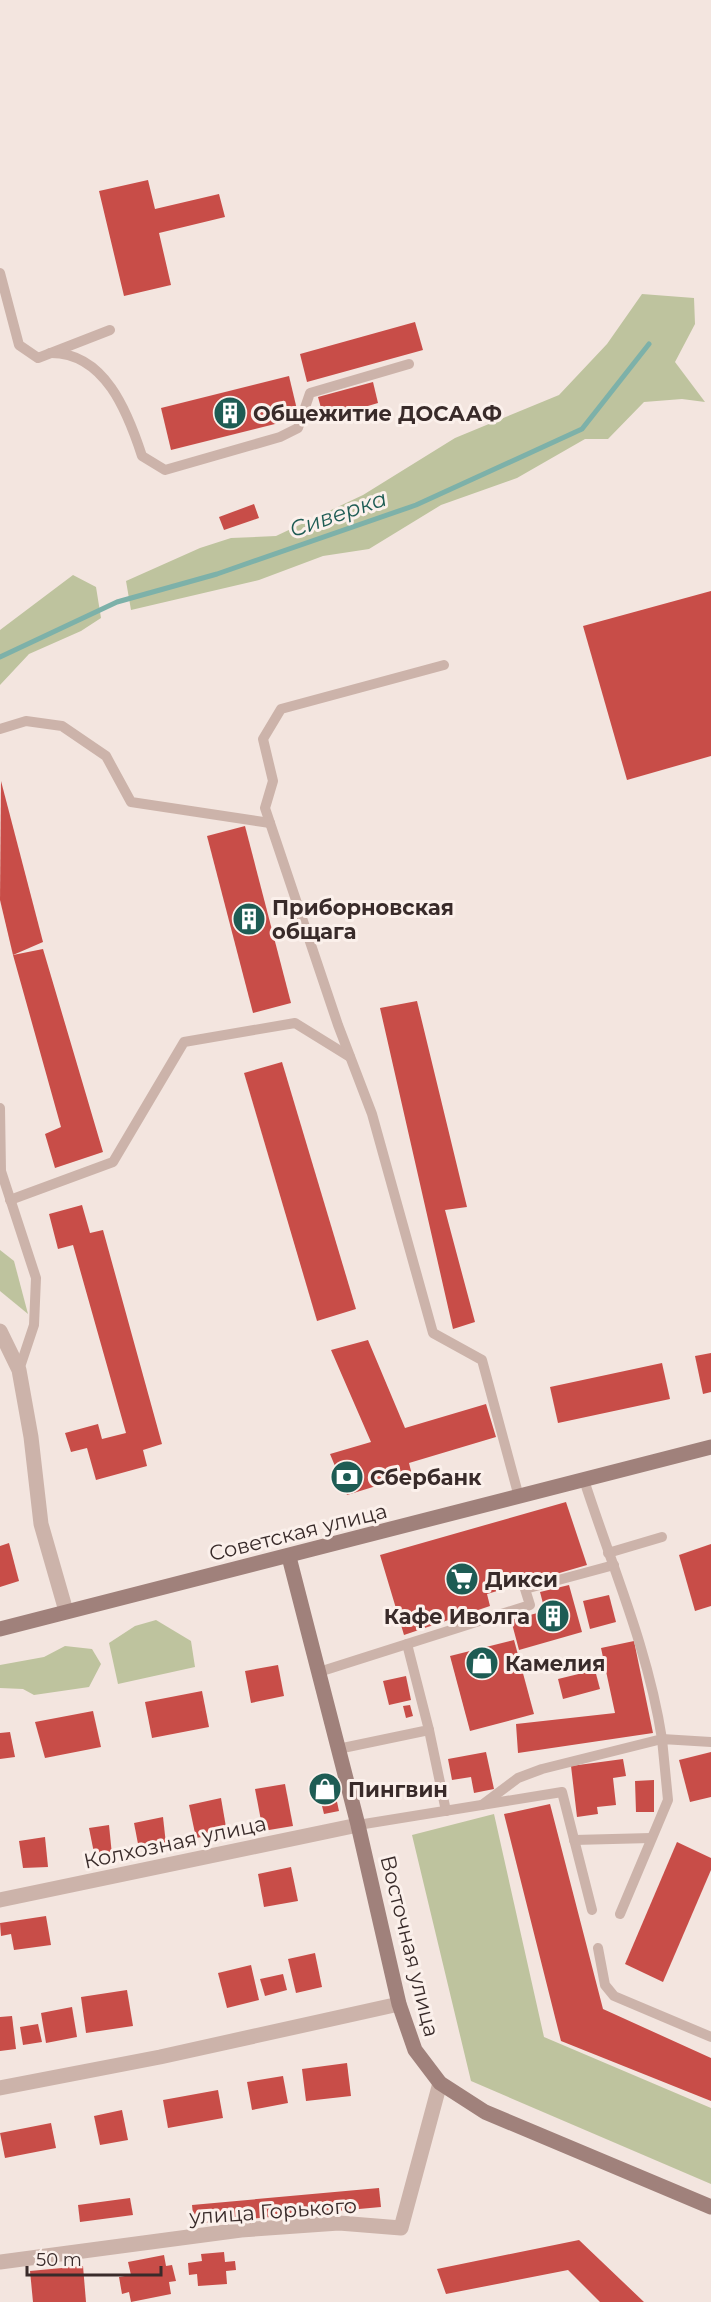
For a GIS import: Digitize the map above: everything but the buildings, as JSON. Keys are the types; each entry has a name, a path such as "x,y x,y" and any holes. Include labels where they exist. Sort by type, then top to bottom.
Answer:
{"main road":[{"name":"Советская улица","path":"0,1629 289,1557 711,1447"},
{"name":"Восточная улица","path":"289,1557 358,1825 399,2004 415,2050 440,2083 485,2112 711,2207"}],"street":[{"path":"0,1331 20,1370 31,1437 41,1524 66,1611"},
{"name":"Колхозная улица","path":"0,1900 358,1825"},
{"path":"0,2088 172,2054 399,2004"},
{"name":"улица Горького","path":"0,2262 241,2230 339,2223 400,2228 440,2083"}],"lane":[{"path":"0,273 19,345 38,358 110,330"},
{"path":"50,353 67,353 96,368 130,418 142,456 165,470 280,437 298,428 310,393 409,364"},
{"path":"444,665 281,709 263,739 273,781 265,808 350,1057 372,1114 433,1333 482,1360 519,1497"},
{"path":"0,729 26,721 63,726 106,756 131,802 270,823"},
{"path":"10,1200 113,1162 184,1041 295,1023 350,1057"},
{"path":"0,1108 1,1171 36,1278 34,1325 20,1370"},
{"path":"584,1480 654,1689 669,1800 620,1914"},
{"path":"608,1553 662,1537"},
{"path":"319,1672 530,1605 525,1589 614,1565"},
{"path":"407,1644 429,1730 446,1811"},
{"path":"339,1749 429,1730"},
{"path":"482,1805 518,1778 542,1768 662,1739 711,1742"},
{"path":"358,1825 562,1792 592,1910"},
{"path":"574,1840 651,1838"},
{"path":"598,1947 605,1985 614,1996 711,2037"}],"green space":[{"path":"642,294 694,298 695,324 675,362 705,402 682,399 644,402 608,439 585,439 517,478 441,505 369,549 323,556 259,580 131,610 126,581 200,548 231,538 276,536 363,495 455,438 559,395 607,344"},
{"path":"73,575 96,587 101,618 81,631 29,654 0,685 0,630"},
{"path":"0,1250 14,1261 28,1314 0,1291"},
{"path":"156,1620 191,1641 195,1667 118,1684 109,1643 135,1626"},
{"path":"65,1646 92,1649 101,1664 89,1687 34,1695 23,1689 0,1688 0,1665 44,1657"},
{"path":"494,1814 544,2037 711,2108 711,2184 471,2081 412,1835"}],"waterway":[{"name":"Сиверка","path":"0,657 117,602 217,574 416,505 582,429 649,344"}],"place":[{"name":"Общежитие ДОСААФ","path":"230,413"},
{"name":"Приборновская общага","path":"249,919"},
{"name":"Сбербанк","path":"347,1477"},
{"name":"Дикси","path":"462,1579"},
{"name":"Кафе Иволга","path":"553,1616"},
{"name":"Камелия","path":"482,1663"},
{"name":"Пингвин","path":"325,1789"}]}
